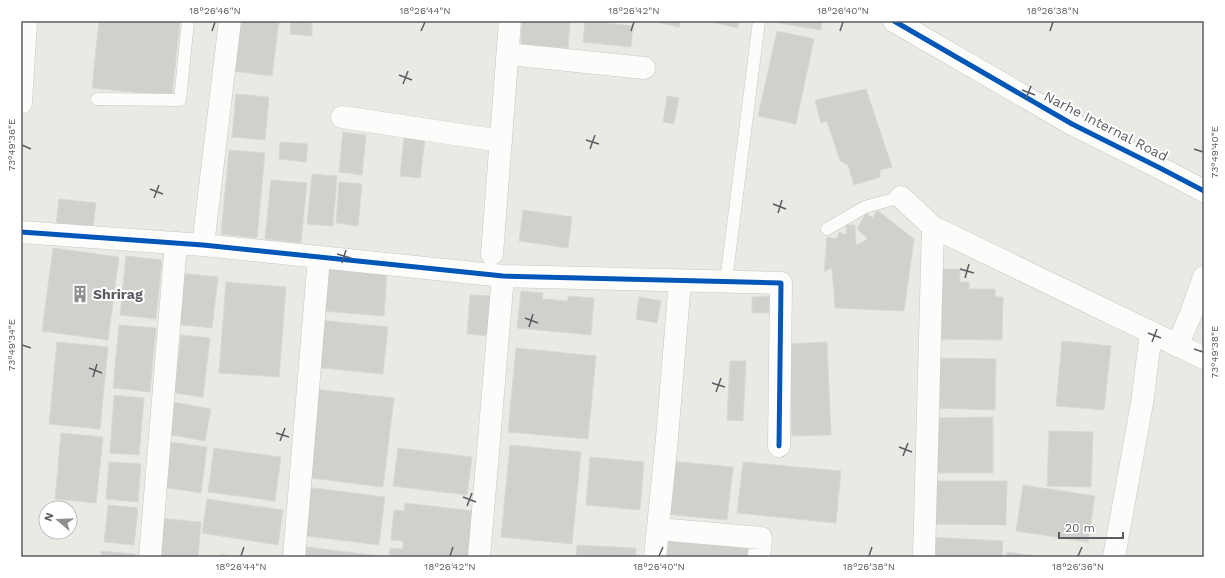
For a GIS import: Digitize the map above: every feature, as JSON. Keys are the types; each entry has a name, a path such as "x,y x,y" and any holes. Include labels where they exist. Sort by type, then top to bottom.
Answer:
{"street":[{"path":"21,103 26,21"},
{"path":"203,245 230,21"},
{"path":"492,254 510,21"},
{"name":"Narhe Internal Road","path":"894,21 1072,124 1204,191"},
{"path":"508,54 644,68"},
{"path":"342,117 501,141"},
{"path":"901,197 933,227 1204,358"},
{"path":"924,557 933,227"},
{"path":"21,232 203,245 503,276 781,283 779,446"},
{"path":"150,557 176,243"},
{"path":"294,557 320,257"},
{"path":"479,557 503,276"},
{"path":"1177,346 1204,277"},
{"path":"655,557 667,438 680,281"},
{"path":"1114,557 1142,403 1151,333"},
{"path":"658,529 761,538 759,557"}],"lane":[{"path":"98,99 180,100 188,21"},
{"path":"726,281 759,21"},
{"path":"827,229 865,207 901,197"}],"building":[{"path":"99,21 180,21 172,96 92,88"},
{"path":"240,21 279,21 272,76 232,71"},
{"path":"291,21 312,21 312,36 290,34"},
{"path":"522,21 570,21 568,48 521,45"},
{"path":"585,21 633,26 631,47 583,42"},
{"path":"652,21 681,21 679,27"},
{"path":"706,21 739,21 738,28"},
{"path":"779,21 822,21 821,30 779,23"},
{"path":"777,31 814,39 796,124 758,116"},
{"path":"866,89 892,167 880,170 880,177 854,185 848,165 840,161 827,121 821,123 815,100"},
{"path":"236,94 269,97 265,140 232,137"},
{"path":"667,96 679,98 674,124 663,122"},
{"path":"343,132 366,135 362,175 339,172"},
{"path":"404,137 425,140 420,178 400,176"},
{"path":"280,142 308,144 306,162 279,159"},
{"path":"229,150 265,153 257,238 221,234"},
{"path":"312,174 337,176 333,226 307,224"},
{"path":"271,180 307,183 301,243 265,239"},
{"path":"339,182 362,184 358,226 336,223"},
{"path":"59,199 96,203 93,227 56,224"},
{"path":"523,210 572,217 568,248 519,241"},
{"path":"877,210 914,239 904,311 835,308 832,268 824,272 827,237 837,239 839,232 846,235 846,225 855,225 856,245 868,239 857,229 866,213 873,218"},
{"name":"Shrirag","path":"53,248 119,257 108,340 42,331"},
{"path":"126,256 162,260 156,319 120,315"},
{"path":"325,267 387,271 384,316 322,311"},
{"path":"937,269 960,269 960,282 969,282 969,289 995,289 995,297 1003,297 1002,340 936,339"},
{"path":"180,273 218,277 212,328 175,324"},
{"path":"226,282 286,287 279,377 219,373"},
{"path":"521,291 543,293 542,299 568,301 568,296 594,298 591,335 517,328"},
{"path":"470,295 493,296 490,336 467,334"},
{"path":"774,296 774,313 752,313 752,297"},
{"path":"639,297 661,301 657,323 636,319"},
{"path":"318,320 388,327 383,374 313,367"},
{"path":"119,325 156,328 150,392 113,388"},
{"path":"181,335 210,338 203,397 174,393"},
{"path":"1062,341 1111,346 1104,410 1056,406"},
{"path":"57,342 108,347 100,429 49,424"},
{"path":"827,342 831,435 792,436 789,344"},
{"path":"516,348 596,356 588,439 508,432"},
{"path":"937,358 996,359 995,410 935,408"},
{"path":"730,361 746,361 743,421 727,420"},
{"path":"313,389 394,398 383,487 303,477"},
{"path":"114,395 144,398 139,455 110,453"},
{"path":"173,402 211,409 205,441 167,434"},
{"path":"993,417 993,473 933,473 933,418"},
{"path":"1049,431 1093,432 1091,487 1047,486"},
{"path":"61,433 103,437 96,503 78,501 78,500 55,499"},
{"path":"169,442 207,447 201,493 162,487"},
{"path":"510,445 581,452 572,544 501,537"},
{"path":"214,448 281,457 275,501 208,492"},
{"path":"398,448 472,457 467,495 393,486"},
{"path":"590,457 644,462 640,510 586,505"},
{"path":"670,461 733,467 727,520 665,514"},
{"path":"109,462 141,464 138,502 106,499"},
{"path":"743,462 841,471 836,523 737,513"},
{"path":"932,481 1007,481 1006,525 931,524"},
{"path":"1023,485 1095,496 1088,542 1016,531"},
{"path":"306,487 385,497 379,545 299,535"},
{"path":"207,499 283,510 278,545 202,533"},
{"path":"405,503 474,511 469,557 389,557 390,548 403,549 403,541 391,540 394,510 404,511"},
{"path":"108,505 138,508 134,545 104,542"},
{"path":"157,518 201,522 198,557 153,557"},
{"path":"931,537 1003,541 1002,557 930,557"},
{"path":"669,540 748,547 747,557 667,557"},
{"path":"577,545 636,548 636,557 576,557"},
{"path":"299,546 380,556 380,557 298,557"},
{"path":"101,551 135,554 135,557 101,557"},
{"path":"1007,552 1046,557 1006,557"},
{"path":"220,554 241,557 220,557"}],"cycle path":[{"path":"894,21 1072,124 1204,191"},
{"path":"21,232 203,245 503,276 781,283 779,446"}],"place":[{"name":"Shrirag","path":"80,294"}]}
